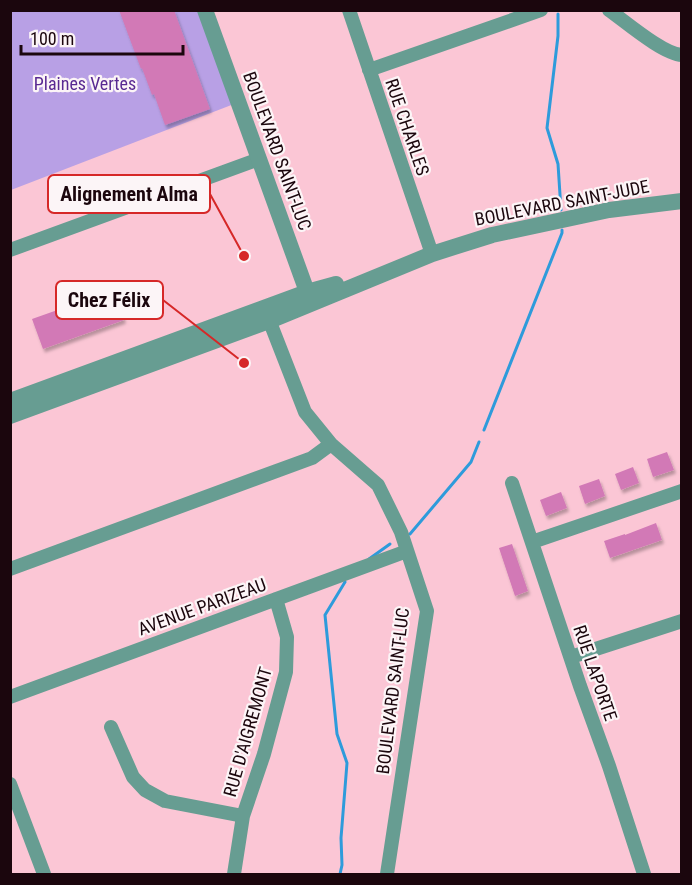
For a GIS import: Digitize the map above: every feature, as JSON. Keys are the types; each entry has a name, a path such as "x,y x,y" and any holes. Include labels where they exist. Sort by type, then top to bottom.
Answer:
{"street":[{"name":"BOULEVARD SAINT-LUC","path":"205,10 309,298"},
{"name":"RUE CHARLES","path":"349,10 432,254"},
{"path":"369,70 541,10"},
{"path":"609,10 663,49 680,55"},
{"path":"10,250 259,159"},
{"name":"BOULEVARD SAINT-JUDE","path":"10,416 266,314 432,254 492,235 609,210 681,201"},
{"name":"BOULEVARD SAINT-LUC","path":"266,314 305,412 331,444 378,484 401,532 427,610 387,874"},
{"name":"BOULEVARD SAINT-JUDE","path":"10,401 266,314"},
{"path":"10,569 312,458 331,444"},
{"name":"RUE LAPORTE","path":"512,483 644,874"},
{"path":"532,542 681,490"},
{"name":"AVENUE PARIZEAU","path":"10,698 407,551"},
{"name":"RUE D'AIGREMONT","path":"234,874 243,816 264,754 286,672 287,638 276,599"},
{"path":"571,657 681,621"},
{"path":"111,728 133,777 145,790 165,801 243,816"},
{"path":"10,784 44,874"}],"green space":[{"name":"Plaines Vertes","path":"10,11 201,11 234,104 11,190"}],"building":[{"path":"119,10 174,10 210,109 165,125"},
{"path":"114,290 124,320 43,349 32,319"},
{"path":"667,452 674,470 653,477 647,459"},
{"path":"633,467 639,483 621,490 615,474"},
{"path":"599,479 605,496 585,504 579,486"},
{"path":"561,492 567,508 546,516 540,500"},
{"path":"656,523 662,540 610,558 604,541"},
{"path":"512,544 528,591 515,596 499,548"}],"waterway":[{"path":"558,14 558,36 547,128 558,164 561,210"},
{"path":"484,430 562,230"},
{"path":"410,534 471,462 479,442"},
{"path":"369,559 390,544"},
{"path":"340,874 347,763 337,734 325,615 345,582"}],"place":[{"name":"Alignement Alma","path":"244,256"},
{"name":"Chez Félix","path":"244,363"}]}
